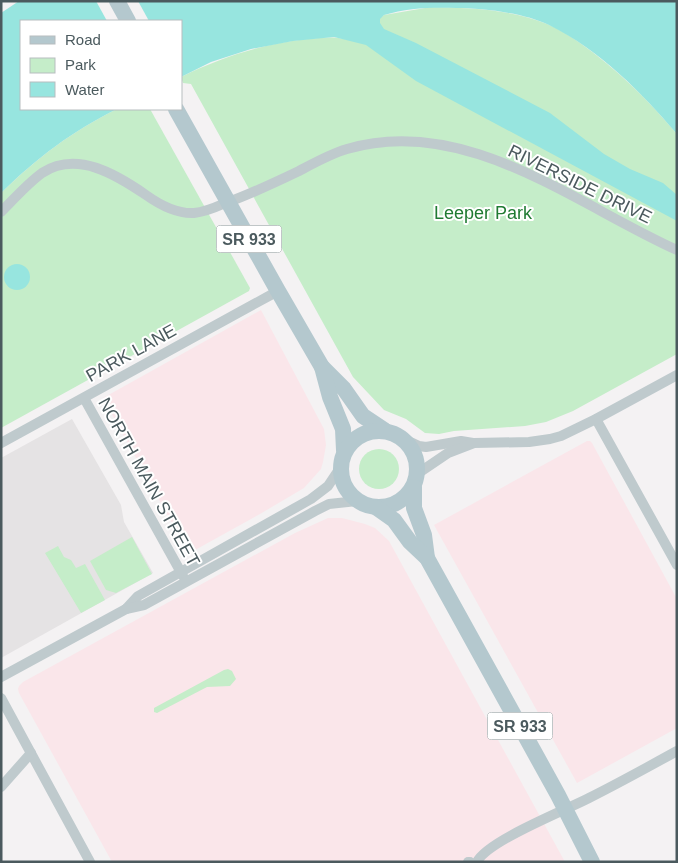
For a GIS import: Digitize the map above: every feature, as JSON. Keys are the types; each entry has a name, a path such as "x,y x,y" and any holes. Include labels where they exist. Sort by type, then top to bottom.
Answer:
{"main road":[{"path":"117,1 127,20"},
{"name":"SR 933","path":"177,110 322,367 330,396 343,429 344,450 340,468"},
{"name":"SR 933","path":"322,367 344,389 362,416 384,430 404,439 414,456 416,480 414,508 424,534 427,558"},
{"path":"344,450 360,435 384,430"},
{"path":"340,468 342,481 348,492 357,501"},
{"path":"376,508 397,502 416,480"},
{"name":"SR 933","path":"357,501 376,508 394,520 410,542 427,558 593,859"}],"street":[{"name":"RIVERSIDE DRIVE","path":"1,212 42,173 66,164 103,170 125,181 158,204 181,212 194,213 250,195 318,161 345,150 368,144 416,141 469,152 522,171 677,250"},
{"name":"PARK LANE","path":"1,443 278,291"},
{"path":"416,480 448,453 474,444 540,441 567,433 677,375"},
{"name":"NORTH MAIN STREET","path":"84,398 186,582"},
{"path":"596,419 676,562"},
{"path":"404,439 426,447 461,440 474,444"},
{"path":"126,610 138,596 311,499 328,486 340,468"},
{"path":"1,677 126,610 144,605 329,504 357,501"},
{"path":"1,698 90,862"},
{"path":"478,862 484,852 540,820 588,799 677,751"},
{"path":"1,786 31,753"}],"shaded area":[{"path":"261,310 324,429 326,445 323,462 321,469 304,488 195,550 178,534 103,398"},
{"path":"72,419 121,505 124,522 153,573 1,658 1,458"},
{"path":"587,441 592,443 677,599 677,728 577,783 434,525"},
{"path":"328,518 342,518 365,524 375,528 389,541 565,862 112,862 19,693 19,686 23,682 295,533"}],"green space":[{"name":"Leeper Park","path":"431,7 475,9 519,15 547,24 580,43 619,74 655,109 677,134 677,354 573,411 546,422 525,426 454,431 439,434 425,433 406,419 384,410 353,377 191,84 183,83 182,77 212,63 274,44 323,38 349,40 384,15"},
{"path":"115,110 151,110 250,288 249,291 1,428 1,193 56,146"},
{"path":"379,449 393,455 399,469 393,483 379,489 365,483 359,469 365,455"},
{"path":"132,537 152,574 116,593 106,590 90,561"},
{"path":"58,546 64,557 71,560 76,568 85,564 105,600 81,613 45,553"},
{"path":"228,669 232,671 236,679 230,686 207,687 157,713 154,712 154,708"}],"water":[{"path":"19,1 677,1 677,134 619,73 602,59 568,35 539,21 516,14 491,10 438,8 411,9 384,15 380,19 380,23 384,29 416,43 550,113 604,154 630,169 663,183 677,195 677,221 416,81 366,45 334,37 293,41 251,49 211,62 182,76 182,20 20,20 20,110 115,110 56,146 1,193 1,13"},
{"path":"17,264 26,268 30,277 26,286 17,290 8,286 4,277 8,268"}],"pier":[{"path":"96,1 138,1 148,20 106,20"}]}
